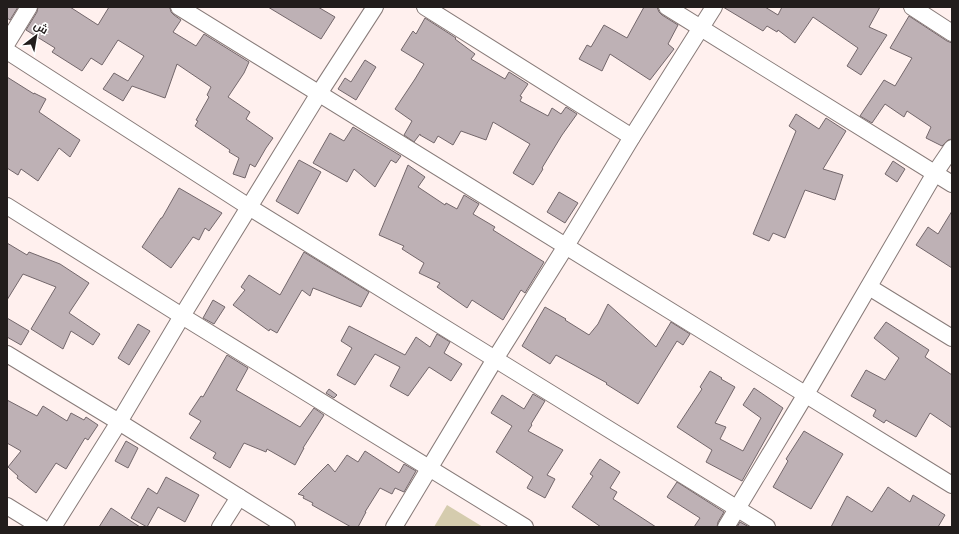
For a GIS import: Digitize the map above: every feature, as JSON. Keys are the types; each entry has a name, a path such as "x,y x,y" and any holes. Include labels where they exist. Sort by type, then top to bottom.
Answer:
{"street":[{"path":"7,43 29,7"},
{"path":"179,7 318,95 566,246 952,485"},
{"path":"53,527 119,422 182,316 318,95 375,7"},
{"path":"425,7 632,137"},
{"path":"667,7 952,184"},
{"path":"394,527 495,359 714,7"},
{"path":"912,7 952,33"},
{"path":"7,51 249,207 767,527"},
{"path":"726,527 952,148"},
{"path":"7,206 182,316 525,527"},
{"path":"869,287 952,338"},
{"path":"7,354 287,527"},
{"path":"220,527 239,497"},
{"path":"7,506 41,527"}],"shaded area":[{"path":"447,505 483,527 434,527"}],"building":[{"path":"7,7 18,7 10,20 7,18"},
{"path":"38,7 70,7 98,25 109,7 168,7 174,15 181,20 173,32 196,46 204,34 249,62 244,73 228,97 250,112 246,119 273,138 255,167 250,164 245,178 233,174 239,158 195,126 198,121 196,120 209,97 207,95 211,87 177,64 165,98 132,86 123,101 103,89 114,73 128,81 144,56 118,40 102,65 91,58 82,71 52,52 55,48 26,30 37,12"},
{"path":"268,7 318,7 335,17 321,39"},
{"path":"644,7 657,7 662,15 678,25 668,44 674,49 650,80 610,54 602,71 579,59 587,45 591,47 604,25 627,38"},
{"path":"723,7 765,7 778,15 782,7 880,7 869,27 887,35 861,75 847,66 858,48 813,17 795,43 778,30 777,32 767,26 763,31"},
{"path":"909,16 952,43 952,139 948,140 942,146 926,138 931,127 907,111 904,117 885,104 872,123 860,116 884,80 895,86 912,58 890,48"},
{"path":"425,18 456,38 455,39 475,54 471,59 505,79 509,72 528,84 520,96 522,97 520,101 548,116 552,108 561,114 566,107 577,114 562,135 533,185 513,173 530,144 493,122 486,140 461,131 453,145 438,136 434,143 420,134 414,142 404,135 412,121 395,109 424,64 401,50 413,31 416,34"},
{"path":"365,60 376,67 356,100 338,89 345,78 351,82"},
{"path":"7,77 34,94 46,99 39,112 80,140 70,157 59,148 38,181 21,169 18,175 7,168"},
{"path":"796,114 819,129 826,118 846,131 823,169 843,175 835,200 805,190 785,238 773,233 769,241 753,234 796,131 789,126"},
{"path":"353,127 401,156 396,163 391,160 375,187 354,169 347,182 313,163 330,133 344,141"},
{"path":"299,160 321,172 298,214 276,201"},
{"path":"893,161 905,169 897,182 885,174"},
{"path":"408,165 425,177 418,187 445,205 446,203 457,209 464,195 479,204 473,214 495,227 493,230 544,262 525,293 521,290 503,320 472,300 467,308 437,287 440,283 419,273 424,263 402,249 404,246 379,235"},
{"path":"179,188 222,213 209,231 205,228 199,240 193,237 171,268 142,247 162,218"},
{"path":"559,192 578,203 565,223 547,212"},
{"path":"952,211 952,268 916,245 928,227 938,234"},
{"path":"7,243 27,255 29,252 60,264 89,283 69,313 100,334 93,345 71,331 63,349 31,329 56,287 23,274 7,300"},
{"path":"304,252 369,292 361,307 313,288 310,296 302,290 277,333 270,329 269,331 233,305 245,290 241,287 249,275 280,295"},
{"path":"213,300 225,307 214,324 203,318"},
{"path":"608,304 656,347 671,322 690,334 683,345 677,341 638,404 606,384 607,383 556,355 550,364 522,346 545,307 589,335 598,324"},
{"path":"7,318 29,331 21,345 7,337"},
{"path":"886,322 929,350 925,357 952,375 952,428 930,413 916,437 886,420 884,423 873,416 876,410 851,396 866,370 885,380 899,358 874,338"},
{"path":"138,324 150,331 129,365 118,358"},
{"path":"349,326 405,355 416,337 430,347 437,334 450,342 444,353 462,364 451,381 429,367 408,396 390,386 400,367 375,354 355,385 337,375 352,348 341,341"},
{"path":"227,355 248,368 236,390 300,427 314,408 324,415 303,448 295,465 267,449 266,452 244,443 230,468 213,458 216,453 190,438 201,421 189,414 201,396 203,397"},
{"path":"710,371 735,387 715,423 726,427 720,439 743,451 761,418 743,405 754,388 783,408 742,481 706,462 712,450 677,427 702,389 700,387"},
{"path":"329,389 337,395 334,398 326,393"},
{"path":"533,394 545,401 528,431 563,450 547,475 555,479 545,498 527,488 533,477 496,452 512,426 491,413 502,395 524,409"},
{"path":"7,400 37,416 43,406 67,421 71,413 84,420 86,417 98,425 88,440 85,438 66,469 56,463 36,493 17,478 18,476 8,467 21,451 7,443"},
{"path":"804,431 843,454 811,509 773,487 788,461 786,459"},
{"path":"126,441 138,448 128,468 115,461"},
{"path":"365,451 399,473 404,464 416,471 404,492 395,488 392,494 380,488 365,512 358,527 351,527 312,505 313,503 303,498 304,496 298,494 328,464 335,472 347,455 358,462"},
{"path":"600,459 620,472 610,488 617,492 613,499 656,527 601,527 572,507 593,476 590,474"},
{"path":"166,477 199,495 185,522 158,507 147,527 131,518 148,488 157,494"},
{"path":"677,482 724,512 718,522 717,527 694,527 700,518 667,497"},
{"path":"888,487 910,502 913,495 945,515 938,527 831,527 847,496 872,512"},
{"path":"111,508 140,527 99,527"},
{"path":"740,522 749,527 737,527"}]}
